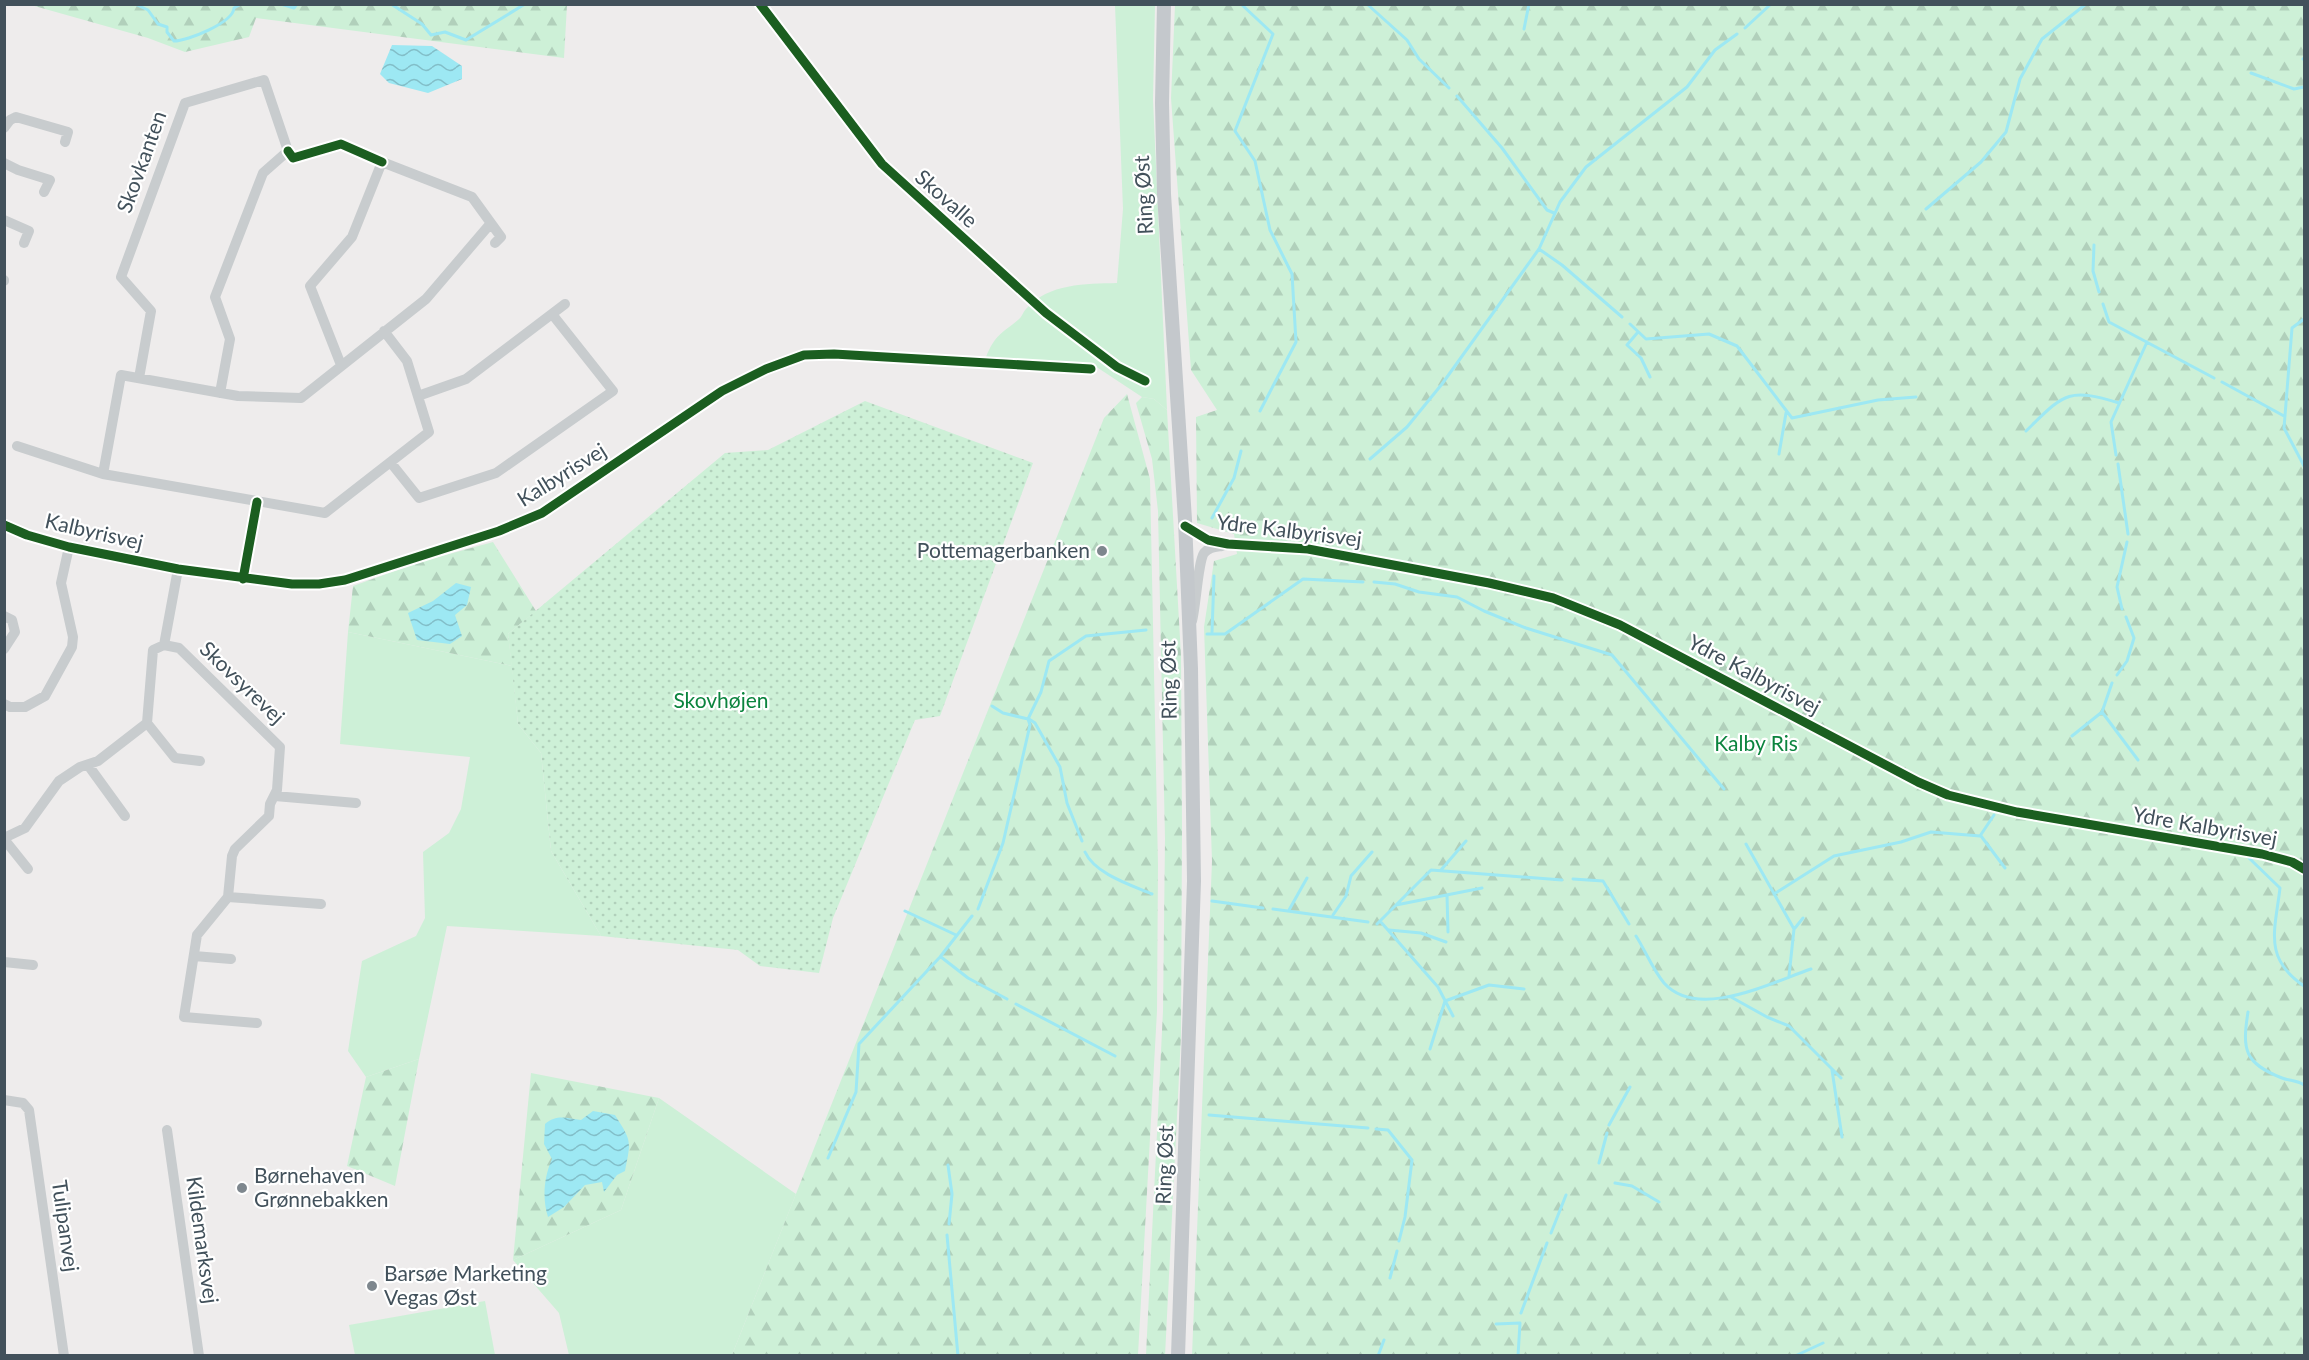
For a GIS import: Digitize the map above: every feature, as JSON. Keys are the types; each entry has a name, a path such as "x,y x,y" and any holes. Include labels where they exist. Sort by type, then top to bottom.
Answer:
{"main road":[{"name":"Ring Øst","path":"1164,4 1162,103 1164,194 1185,526 1194,881 1178,1356"}],"street":[{"name":"Skovkanten","path":"139,378 151,311 121,277 185,103 264,80 288,151 263,173 214,297 230,339 220,393"},
{"path":"4,128 10,120 16,117 68,132 65,142"},
{"path":"341,365 310,286 352,237 382,162 472,197 501,237 495,243"},
{"path":"4,163 50,180 44,192"},
{"path":"4,220 29,231 24,243"},
{"path":"103,474 122,375 220,393 301,398 426,299 491,224"},
{"path":"418,396 466,379 565,304"},
{"path":"391,464 419,498 496,473 613,391 552,314"},
{"path":"16,446 103,474 325,513 391,464 429,432 407,361 384,331"},
{"name":"Kalbyrisvej","path":"4,525 69,547 178,569 243,579 292,584 320,584 345,580 499,531 542,513 722,391 766,369 804,355 834,354 1091,369"},
{"path":"243,579 257,502"},
{"name":"Ydre Kalbyrisvej","path":"1185,526 1208,540 1228,544 1308,549 1488,583 1553,598 1620,625 1908,777 1948,795 2017,812 2262,854 2292,862 2304,869"},
{"name":"Ydre Kalbyrisvej","path":"1189,630 1197,600 1201,558 1209,549 1228,544"},
{"path":"4,704 10,707 25,707 45,696 72,647 73,637 61,583 69,547"},
{"path":"178,569 164,645 153,650 147,723 175,758 200,761"},
{"path":"4,616 12,620 15,632 4,649"},
{"name":"Skovsyrevej","path":"164,645 179,648 280,747 275,796 269,816 235,849 232,856 228,897"},
{"path":"27,869 4,839 25,828 59,781 80,767 98,761 147,723"},
{"path":"88,765 125,816"},
{"path":"275,796 356,803"},
{"path":"257,1023 184,1017 196,935 228,897 321,904"},
{"path":"194,956 231,959"},
{"path":"4,962 33,965"},
{"name":"Tulipanvej","path":"4,1100 23,1104 29,1110 64,1356"},
{"name":"Kildemarksvej","path":"166,1130 199,1356"}],"green space":[{"path":"31,5 567,5 564,58 256,18 249,37 185,52 148,38"},
{"path":"1115,5 1155,5 1153,100 1167,410 1154,399 1142,397 1092,364 986,357 999,336 1019,319 1035,300 1045,294 1068,287 1117,283 1123,209"},
{"name":"Kalby Ris","path":"1175,5 2304,5 2304,1355 1192,1355 1212,861 1204,627 1214,561 1237,554 1234,534 1197,523 1196,417 1217,410 1191,370 1171,98"},
{"path":"1127,394 1150,479 1158,865 1157,1011 1138,1355 732,1355 1104,418"},
{"path":"1142,397 1154,399 1167,410 1181,656 1181,1036 1165,1356 1146,1355 1163,1011 1165,839 1158,511 1152,459 1136,403"},
{"name":"Skovhøjen","path":"865,401 1033,463 940,716 915,720 833,918 819,973 760,966 738,950 601,936 551,851 541,753 518,724 508,634 725,453 768,450"},
{"path":"493,542 536,611 508,634 512,666 348,632 353,586 420,562"},
{"path":"348,632 512,666 518,724 541,753 551,851 601,936 447,926 419,1059 366,1077 348,1051 362,961 416,936 425,918 423,852 449,833 461,809 470,757 340,744"},
{"path":"419,1059 395,1186 347,1166 366,1077"},
{"path":"531,1073 659,1098 621,1210 513,1260"},
{"path":"659,1098 796,1194 732,1355 569,1355 559,1313 513,1260 621,1210"},
{"path":"485,1301 495,1355 355,1355 349,1325"}],"water":[{"path":"392,45 432,46 462,66 462,79 428,93 389,83 380,74"},
{"path":"456,583 471,587 467,605 455,615 462,636 450,644 417,640 408,613 433,601"},
{"path":"593,1111 615,1115 625,1131 629,1147 625,1171 617,1175 604,1192 602,1182 585,1185 564,1207 548,1217 545,1188 552,1159 544,1144 545,1124 558,1118 581,1120"}],"waterway":[{"path":"103,4 112,4"},
{"path":"135,4 148,10 158,24 167,27 167,32 174,41 198,35 218,25 241,4"},
{"path":"281,4 294,8 297,4"},
{"path":"391,4 422,24 431,35 445,32 466,40 525,4"},
{"path":"1241,4 1273,34 1235,131 1255,161 1270,230 1292,274 1296,342 1260,411"},
{"path":"1367,4 1407,40 1419,59 1449,88"},
{"path":"1524,29 1529,4"},
{"path":"1745,28 1771,4"},
{"path":"1926,209 1981,162 2006,132 2020,79 2042,39 2086,4"},
{"path":"1370,459 1407,427 1442,384 1539,249 1560,202 1586,167 1687,87 1715,50 1737,34"},
{"path":"2251,73 2294,89 2304,87"},
{"path":"1457,96 1502,148 1547,210 1554,213"},
{"path":"2094,245 2093,271 2099,292"},
{"path":"1539,249 1562,265 1622,317"},
{"path":"2103,304 2109,322 2214,378"},
{"path":"2304,319 2292,328 2284,428 2304,466"},
{"path":"1630,324 1646,339 1709,334 1737,346 1792,418 1878,400 1916,397"},
{"path":"1638,332 1627,345 1641,358 1650,377"},
{"path":"2116,455 2111,422 2147,342"},
{"path":"2222,382 2284,416"},
{"path":"2026,431 2049,409 2067,397 2088,395 2119,403"},
{"path":"1779,454 1786,413"},
{"path":"1212,518 1234,478 1241,451"},
{"path":"2118,464 2128,534"},
{"path":"2122,609 2117,587 2127,542"},
{"path":"1212,632 1214,576"},
{"path":"1207,634 1225,634 1303,579 1363,582"},
{"path":"1374,582 1395,584 1419,592 1457,597 1526,628 1612,655 1724,789"},
{"path":"2117,675 2127,661 2134,638 2126,617"},
{"path":"992,706 1003,713 1028,719 1041,692 1049,661 1086,636 1146,630"},
{"path":"2072,736 2102,712 2112,683"},
{"path":"2102,712 2138,760"},
{"path":"978,909 1003,843 1030,725 1028,719"},
{"path":"1029,719 1035,723 1060,767 1067,803 1082,841"},
{"path":"1774,894 1834,856 1901,842 1931,832 1980,836 1994,815"},
{"path":"1981,836 2005,868"},
{"path":"1441,870 1466,841"},
{"path":"1746,844 1794,929 1789,976"},
{"path":"1085,852 1090,860 1105,873 1152,894"},
{"path":"1333,915 1346,896 1351,876 1372,852"},
{"path":"2249,858 2280,888 2275,931 2277,954 2291,976 2304,986"},
{"path":"1377,924 1431,870 1562,880"},
{"path":"1289,910 1307,878"},
{"path":"1573,879 1603,881 1629,924"},
{"path":"1396,905 1482,888"},
{"path":"1447,895 1448,932"},
{"path":"1212,901 1263,908"},
{"path":"1273,909 1368,922"},
{"path":"905,911 956,935"},
{"path":"828,1158 856,1092 859,1044 940,957 972,916"},
{"path":"1795,928 1803,918"},
{"path":"1380,921 1438,987 1453,1016"},
{"path":"1389,930 1421,933 1446,942"},
{"path":"1636,936 1664,983 1678,994 1696,999 1715,999 1736,995 1811,969"},
{"path":"941,957 968,978 1007,999"},
{"path":"1430,1049 1445,1001 1489,985 1524,989"},
{"path":"1731,997 1789,1026 1841,1078"},
{"path":"1016,1004 1115,1056"},
{"path":"2248,1012 2246,1046 2253,1061 2269,1072 2304,1085"},
{"path":"1832,1070 1842,1137"},
{"path":"1609,1125 1630,1087"},
{"path":"1209,1115 1368,1128"},
{"path":"1376,1129 1388,1130 1412,1160 1405,1217 1399,1241"},
{"path":"1599,1163 1607,1133"},
{"path":"948,1165 952,1194 949,1224"},
{"path":"1615,1183 1632,1186 1659,1202"},
{"path":"1551,1233 1566,1195"},
{"path":"947,1235 958,1356"},
{"path":"1521,1313 1547,1243"},
{"path":"1390,1278 1397,1251"},
{"path":"1496,1324 1520,1323 1518,1356"},
{"path":"1378,1356 1384,1340"},
{"path":"1795,1356 1823,1343"}],"cycle path":[{"name":"Skovalle","path":"760,4 882,164 1046,313 1117,367 1145,381"},
{"path":"288,151 293,158 341,144 382,162"},
{"path":"4,525 27,535 69,547 178,569 292,584 319,584 345,580 499,531 542,513 722,391 766,369 804,355 834,354 1091,369"},
{"path":"243,579 257,502"},
{"path":"1185,526 1208,540 1228,544 1308,549 1489,583 1553,598 1620,625 1918,782 1948,795 2017,812 2262,854 2292,862 2304,869"}],"place":[{"name":"Pottemagerbanken","path":"1102,551"},
{"name":"Børnehaven Grønnebakken","path":"242,1188"},
{"name":"Barsøe Marketing Vegas Øst","path":"372,1286"}]}
